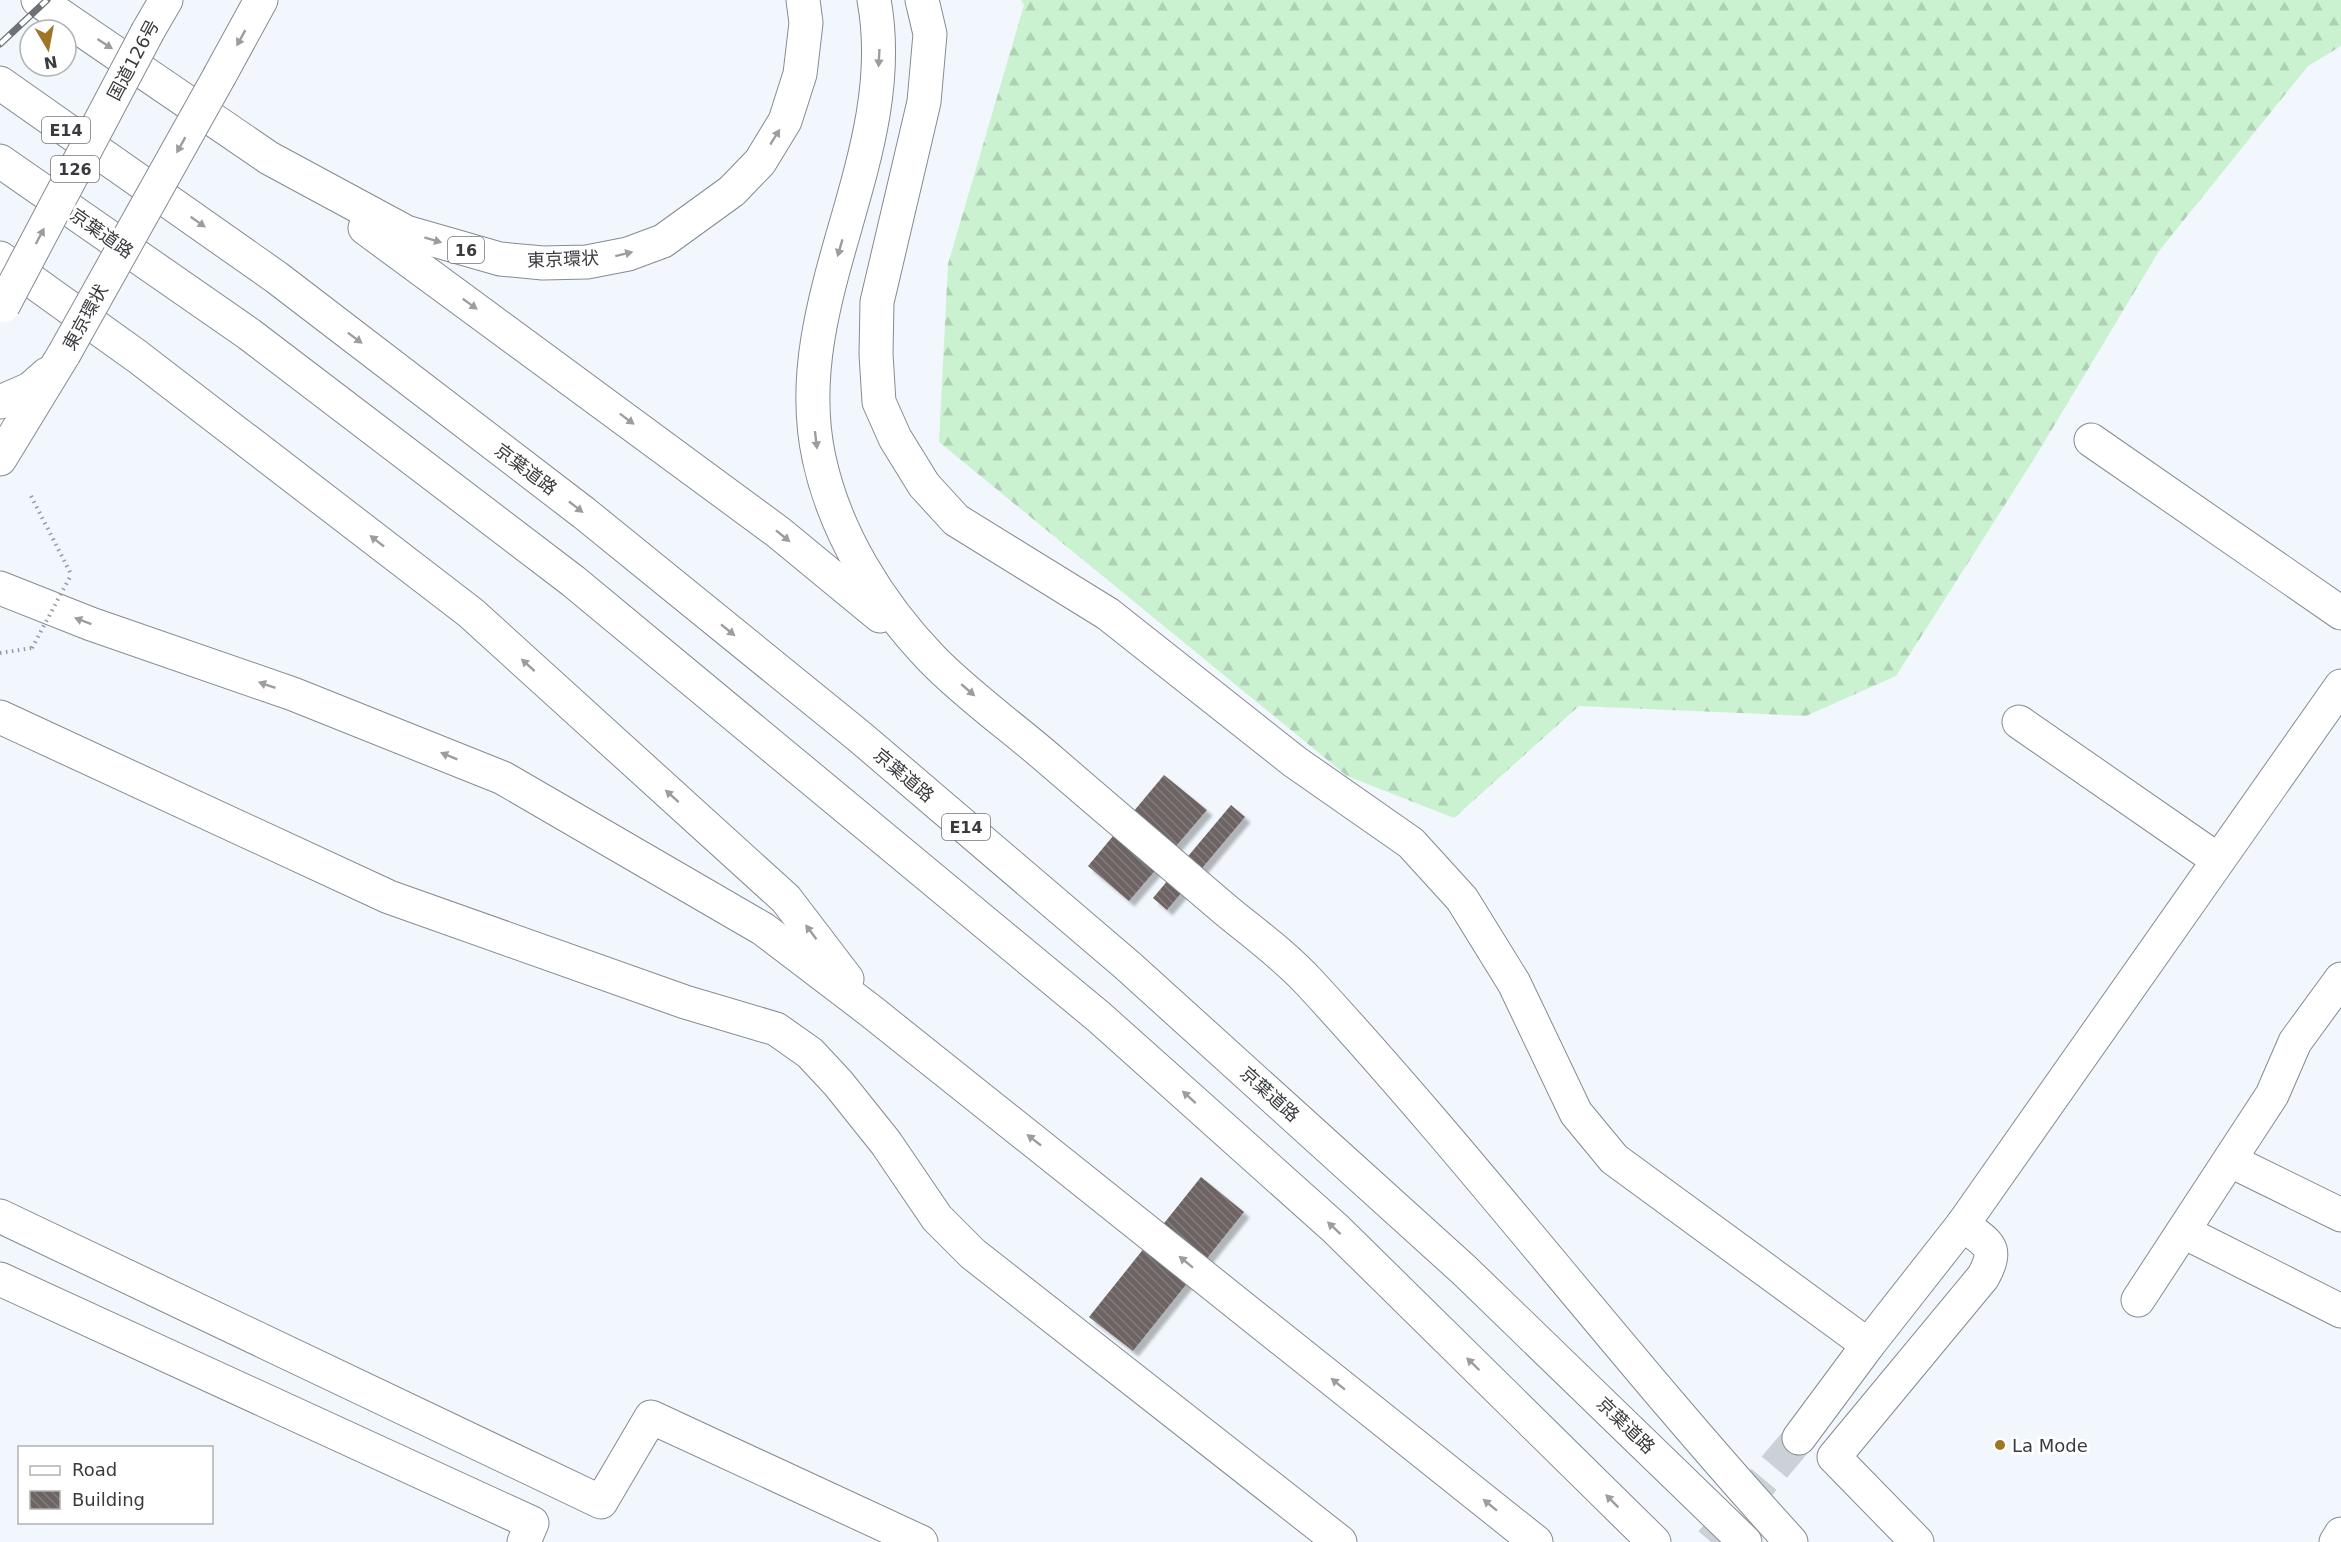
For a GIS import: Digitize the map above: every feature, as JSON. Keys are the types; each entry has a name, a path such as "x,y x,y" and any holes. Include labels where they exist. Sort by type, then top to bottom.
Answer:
{"main road":[{"name":"東京環状","path":"38,0 269,158 406,232 500,259 543,263 587,262 628,254 663,242 732,191 760,162 785,121 800,74 806,23 803,0"},
{"name":"国道126号","path":"1,308 166,0"},
{"name":"東京環状","path":"0,459 61,359 261,0"},
{"path":"874,0 880,32 876,111 821,315 812,403 819,459 835,508 868,580 933,660"},
{"path":"922,0 930,34 924,102 877,302 876,354 879,402 896,438 924,485 956,520 1108,614 1295,762 1411,843 1462,899 1514,983 1576,1113 1614,1159 1868,1345"},
{"name":"京葉道路","path":"0,83 285,284 584,513 860,737 1127,965 1455,1262 1745,1542"},
{"path":"269,158 778,532 933,660 1304,976 1417,1102 1700,1442 1791,1542"},
{"name":"京葉道路","path":"0,161 249,334 573,581 1099,1017 1336,1229 1654,1542"},
{"path":"0,258 138,357 471,613 786,899 872,1012"},
{"path":"0,402 30,388 61,359"},
{"path":"2091,440 2341,613"},
{"path":"0,588 91,624 293,694 503,778 763,929 872,1012 1536,1542"},
{"path":"1799,1438 1868,1345 1963,1224 2341,686"},
{"path":"0,717 390,897 685,1002 776,1029 810,1053 838,1083 886,1143 937,1218 973,1254 1340,1542"},
{"path":"2019,722 2218,860"},
{"path":"2138,1300 2272,1095 2295,1042 2341,979"},
{"path":"2231,1161 2341,1215"},
{"path":"0,1216 601,1502 651,1417 921,1542"},
{"path":"1917,1542 1834,1457 1983,1277 1993,1260 1991,1248 1963,1224"},
{"path":"2184,1232 2341,1311"},
{"path":"0,1279 532,1523 524,1542"},
{"path":"2336,1542 2341,1534"}],"path":[{"path":"0,653 32,648 71,575 31,496"}],"green space":[{"path":"1021,0 2341,0 2341,46 2308,66 2159,251 2034,459 1896,676 1806,716 1579,706 1454,818 1347,776 939,442 948,264 1024,5"}],"building":[{"path":"1164,775 1207,810 1129,901 1088,866"},
{"path":"1231,805 1245,817 1167,910 1153,898"},
{"path":"1201,1177 1244,1212 1133,1351 1089,1317"}],"tunnel":[{"path":"1711,1542 1799,1438"}],"railway":[{"path":"0,44 47,0"}],"place":[{"name":"La Mode","path":"2000,1445"}]}
